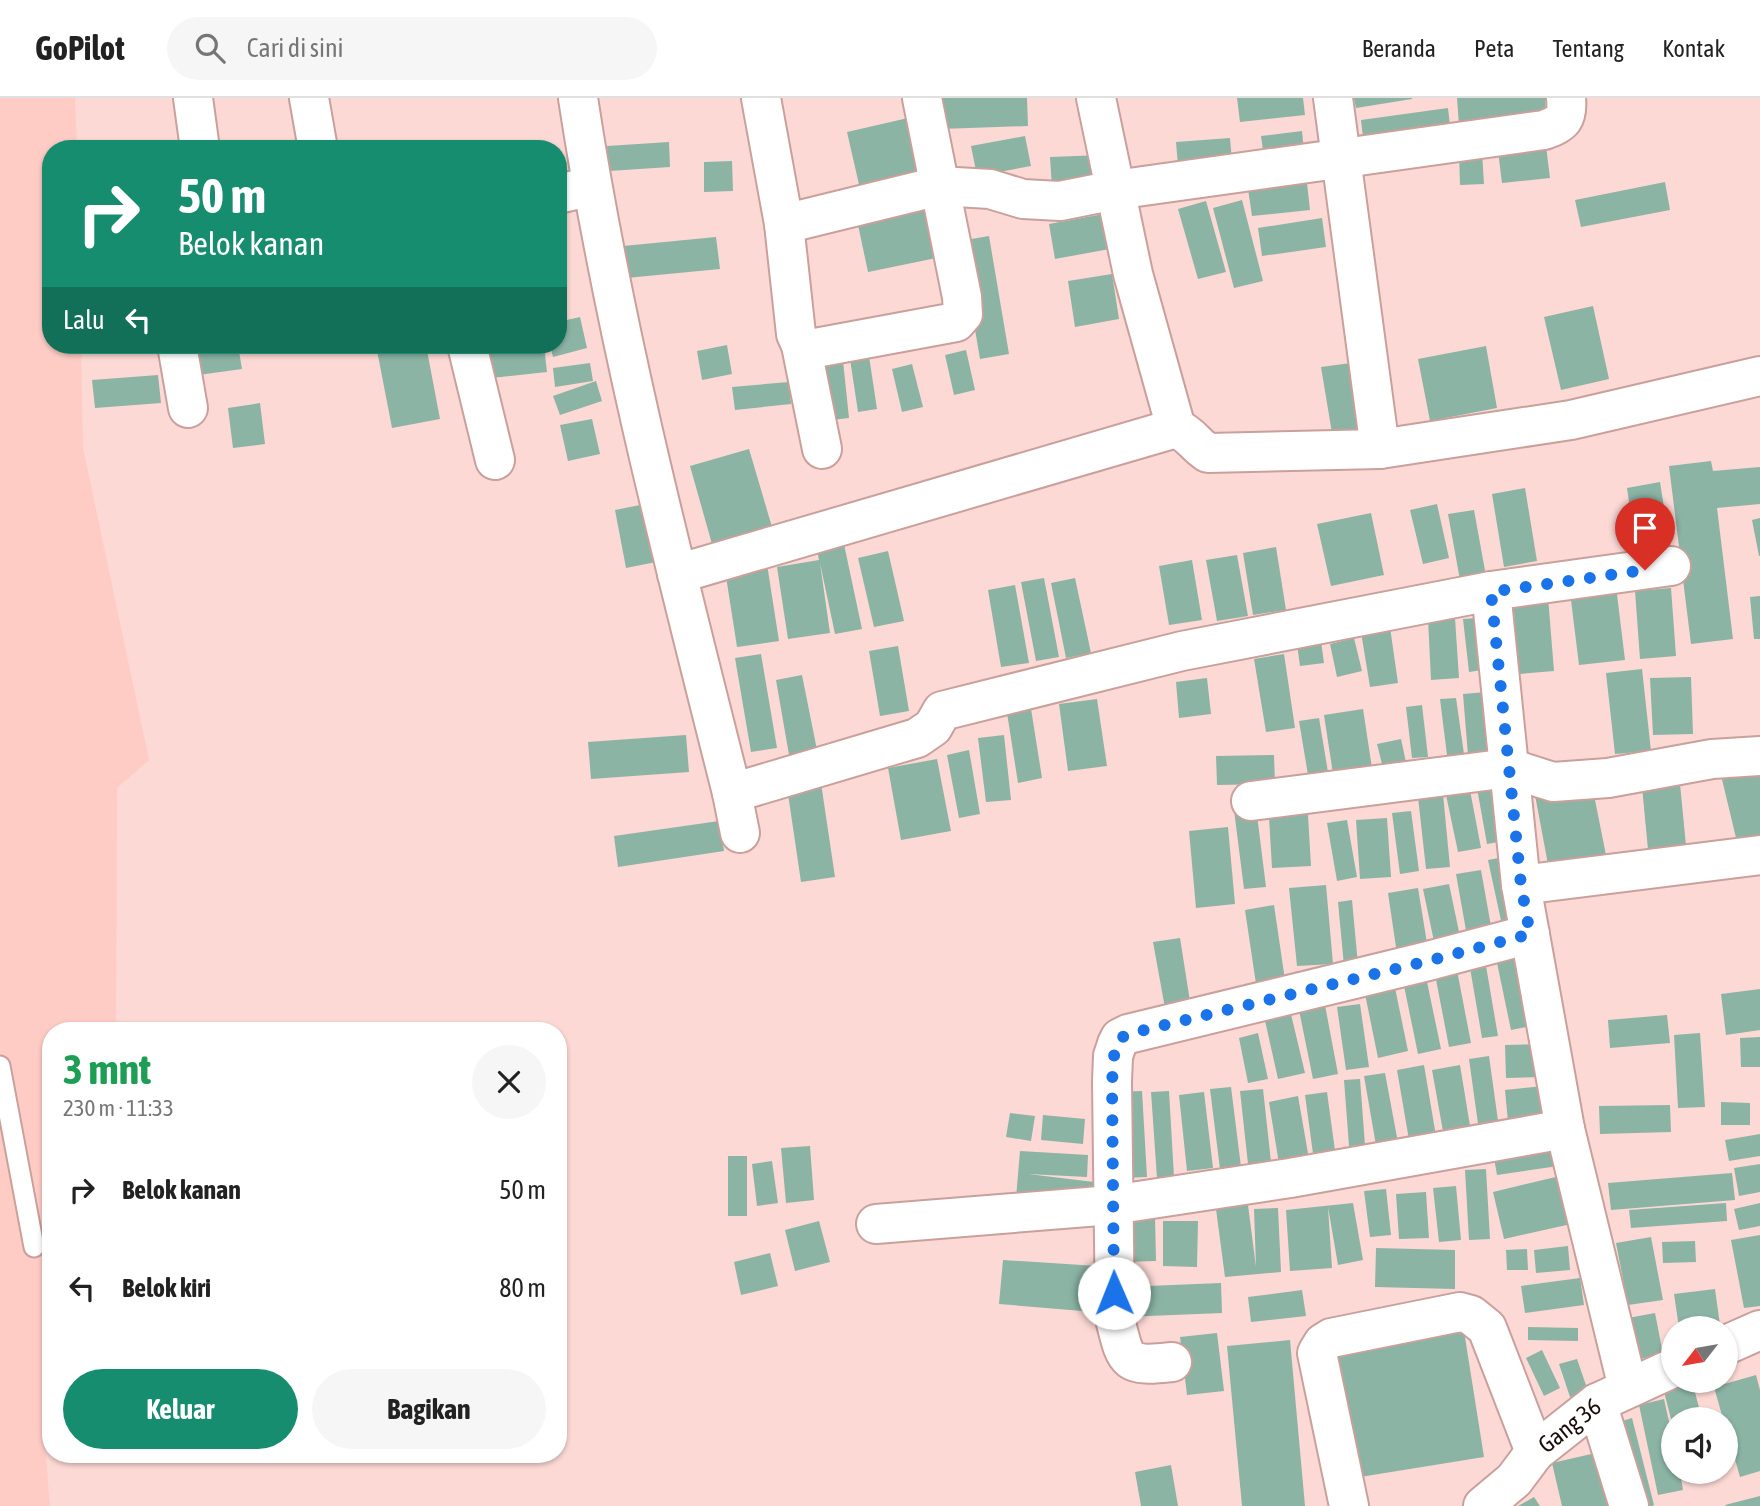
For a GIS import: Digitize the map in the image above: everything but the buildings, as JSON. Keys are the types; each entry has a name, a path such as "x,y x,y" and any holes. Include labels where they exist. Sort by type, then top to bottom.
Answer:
{"street":[{"path":"192,98 199,140"},
{"path":"309,98 316,140"},
{"path":"578,98 575,190 643,432 740,833"},
{"path":"761,98 784,223 796,334 801,345 822,449"},
{"path":"801,345 810,349 956,322 963,314 962,297 922,98"},
{"path":"1096,98 1133,274 1176,428"},
{"path":"1333,98 1380,449"},
{"path":"784,223 939,186 990,189 1023,199 1060,201 1115,190 1544,130 1560,124 1567,111 1566,98"},
{"path":"179,354 188,408"},
{"path":"469,354 495,460"},
{"path":"677,574 1176,428 1188,433 1200,448 1208,453 1380,449 1571,420 1760,376"},
{"path":"732,793 917,738 933,727 942,710 1182,651 1491,592 1671,566"},
{"path":"1491,592 1521,885 1613,1396 1629,1506"},
{"path":"1251,801 1509,768 1553,782 1608,778 1712,759 1760,756"},
{"path":"1521,885 1760,855"},
{"path":"1172,1362 1141,1365 1130,1359 1122,1347 1115,1319 1112,1082 1114,1056 1121,1038 1128,1034 1530,934"},
{"path":"876,1224 1112,1205 1290,1178 1565,1129"},
{"path":"1349,1506 1317,1353 1323,1343 1331,1338 1460,1312 1471,1315 1486,1328 1535,1452"},
{"path":"1738,1340 1760,1330"},
{"name":"Gang 36","path":"1483,1506 1514,1479 1535,1452 1613,1396 1661,1374"}],"lane":[{"path":"0,1066 34,1247"}],"shaded area":[{"path":"0,98 75,98 77,140 42,140 42,354 81,354 83,448 149,760 117,788 116,1022 42,1022 42,1463 47,1463 50,1506 0,1506"}],"route":[{"path":"1114,1293 1111,1103 1114,1056 1121,1038 1128,1034 1530,934 1521,885 1491,592 1645,570"}]}
